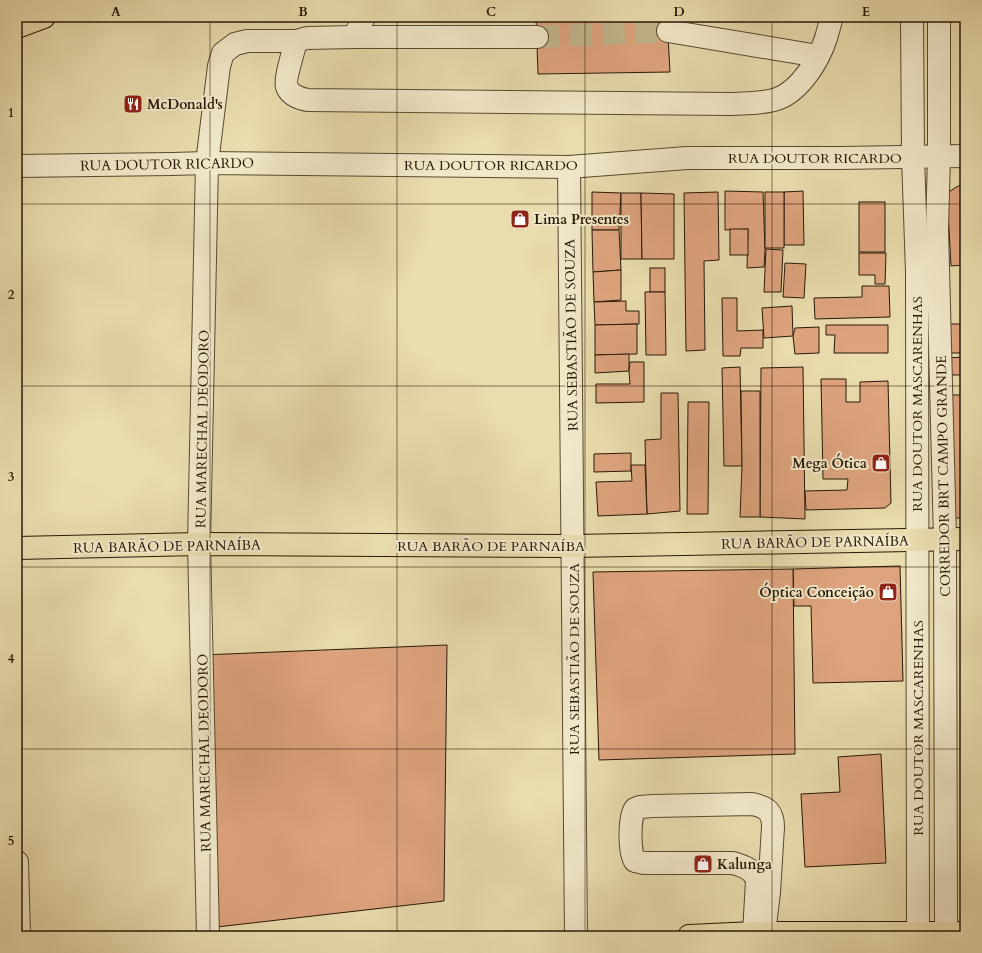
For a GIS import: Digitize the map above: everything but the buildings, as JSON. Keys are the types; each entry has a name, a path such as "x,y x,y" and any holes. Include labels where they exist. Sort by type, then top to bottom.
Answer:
{"main road":[{"path":"17,27 44,17"},
{"name":"RUA BARÃO DE PARNAÍBA","path":"17,548 199,544 573,546 955,539"},
{"path":"689,936 759,933 952,934"}],"street":[{"path":"354,37 364,17"},
{"path":"536,37 308,38 296,41 287,78 287,86 298,98 308,100 731,104 766,102 778,99 796,88 818,56 826,38 832,17"},
{"name":"RUA DOUTOR MASCARENHAS","path":"912,17 913,157 917,272 918,934"},
{"name":"CORREDOR BRT CAMPO GRANDE","path":"939,17 939,157 937,228 955,539 952,934"},
{"path":"668,31 818,56"},
{"name":"RUA MARECHAL DEODORO","path":"208,936 199,544 207,162 219,66 223,53 235,44 247,41 296,41"},
{"name":"RUA DOUTOR RICARDO","path":"17,166 172,164 207,162 569,167 687,158 965,156"},
{"name":"RUA SEBASTIÃO DE SOUZA","path":"569,167 576,936"},
{"path":"752,804 765,808 769,812 773,821 773,827 769,892 759,933 757,880 755,874 752,871 733,863 644,863 635,861 632,854 631,843 631,818 635,809 653,806 752,804"},
{"path":"17,862 19,936"}],"tunnel":[{"path":"537,37 668,31"}],"place":[{"name":"McDonald's","path":"133,104"},
{"name":"Lima Presentes","path":"520,219"},
{"name":"Mega Ótica","path":"881,463"},
{"name":"Óptica Conceição","path":"888,592"},
{"name":"Kalunga","path":"703,864"}]}
